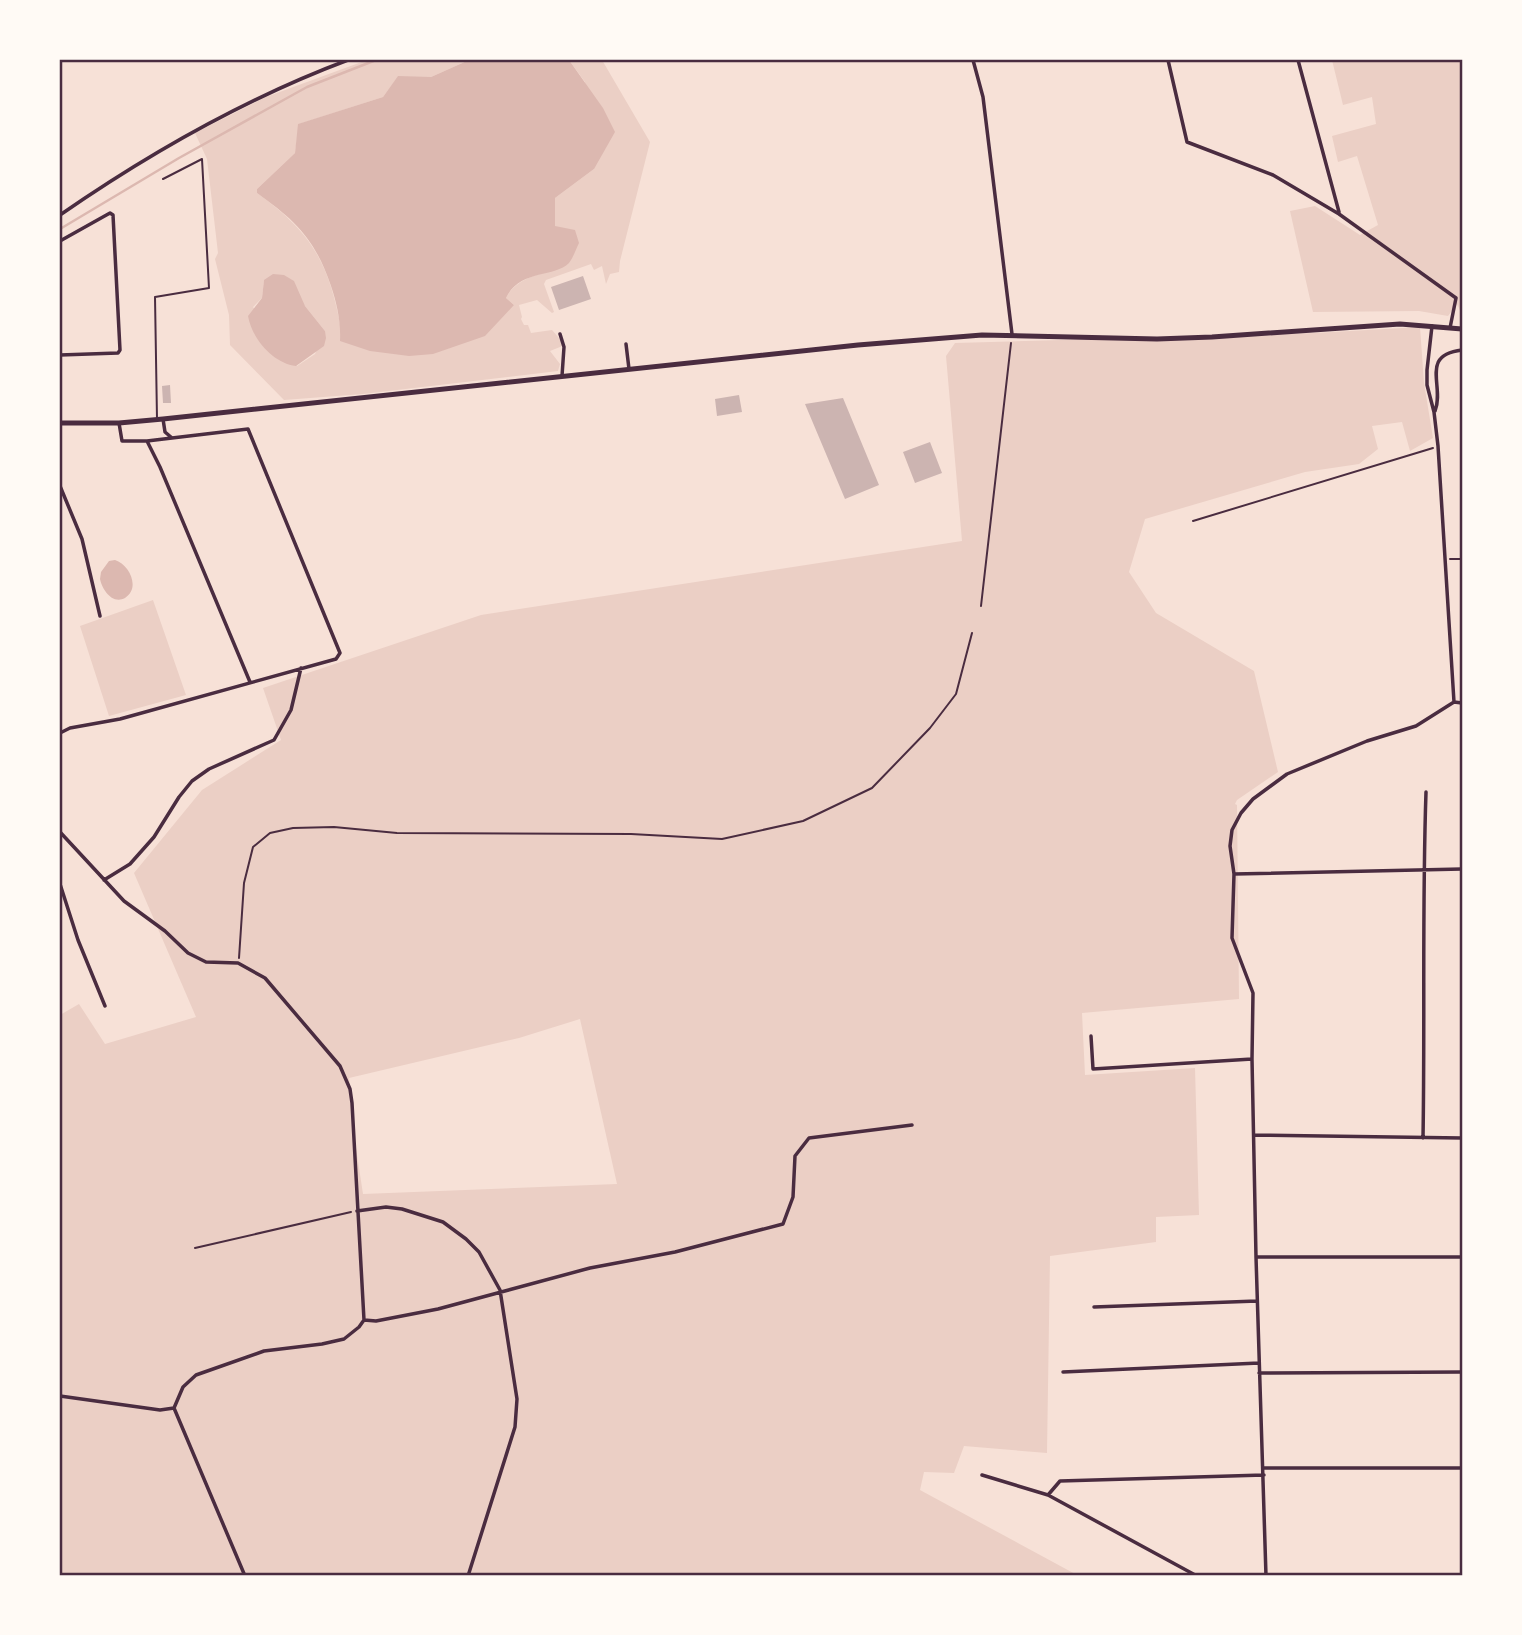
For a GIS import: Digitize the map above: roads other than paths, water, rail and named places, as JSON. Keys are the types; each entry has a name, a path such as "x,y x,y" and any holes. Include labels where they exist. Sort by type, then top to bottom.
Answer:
{"main road":[{"path":"60,423 160,420 858,345 982,335 1157,339 1382,324 1462,329"}],"street":[{"path":"60,215 196,128 277,88 348,60"},
{"path":"973,60 983,97 1012,334"},
{"path":"1168,60 1187,142 1273,174 1339,214 1456,298 1450,328"},
{"path":"1298,60 1339,214"},
{"path":"60,241 110,213 113,215 120,350 118,353 60,355"},
{"path":"1432,326 1426,370 1438,446 1454,702"},
{"path":"560,334 564,347 562,376"},
{"path":"626,344 629,369"},
{"path":"1434,412 1437,406 1438,363 1441,357 1462,351"},
{"path":"160,420 165,432 172,438"},
{"path":"60,733 70,728 120,719 336,659 340,653 248,429 122,441 119,423"},
{"path":"147,440 250,682"},
{"path":"60,486 82,539 100,616"},
{"path":"104,880 130,864 146,846 192,781 209,769 274,740 292,710 301,668"},
{"path":"1266,1576 1256,1257 1253,993 1232,938 1234,874 1230,846 1233,830 1252,799 1287,774 1367,741 1416,726 1454,702 1462,703"},
{"path":"1423,1138 1423,870 1426,792"},
{"path":"60,832 124,901 188,953 206,962 238,963 265,978 329,1052 345,1076 352,1102 364,1320 350,1335 339,1341 264,1351 196,1375 183,1387 174,1408 245,1576"},
{"path":"1234,874 1462,869"},
{"path":"60,884 78,940 105,1006"},
{"path":"1091,1036 1093,1069 1252,1059"},
{"path":"364,1320 376,1321 438,1308 590,1268 675,1252 783,1224 793,1197 794,1156 809,1138 912,1125"},
{"path":"1255,1135 1462,1138"},
{"path":"357,1210 394,1208 443,1223 479,1252 500,1290 517,1399 515,1427 468,1576"},
{"path":"1256,1257 1462,1257"},
{"path":"1094,1307 1257,1301"},
{"path":"1063,1372 1259,1363"},
{"path":"1259,1373 1462,1372"},
{"path":"60,1396 160,1410 174,1408"},
{"path":"1264,1468 1462,1468"},
{"path":"982,1475 1048,1495 1197,1576"},
{"path":"1048,1495 1060,1481 1264,1475"}],"lane":[{"path":"160,420 155,296 209,288 202,159 163,179"}],"waterway":[{"path":"60,229 179,158 307,87 376,60"}]}
